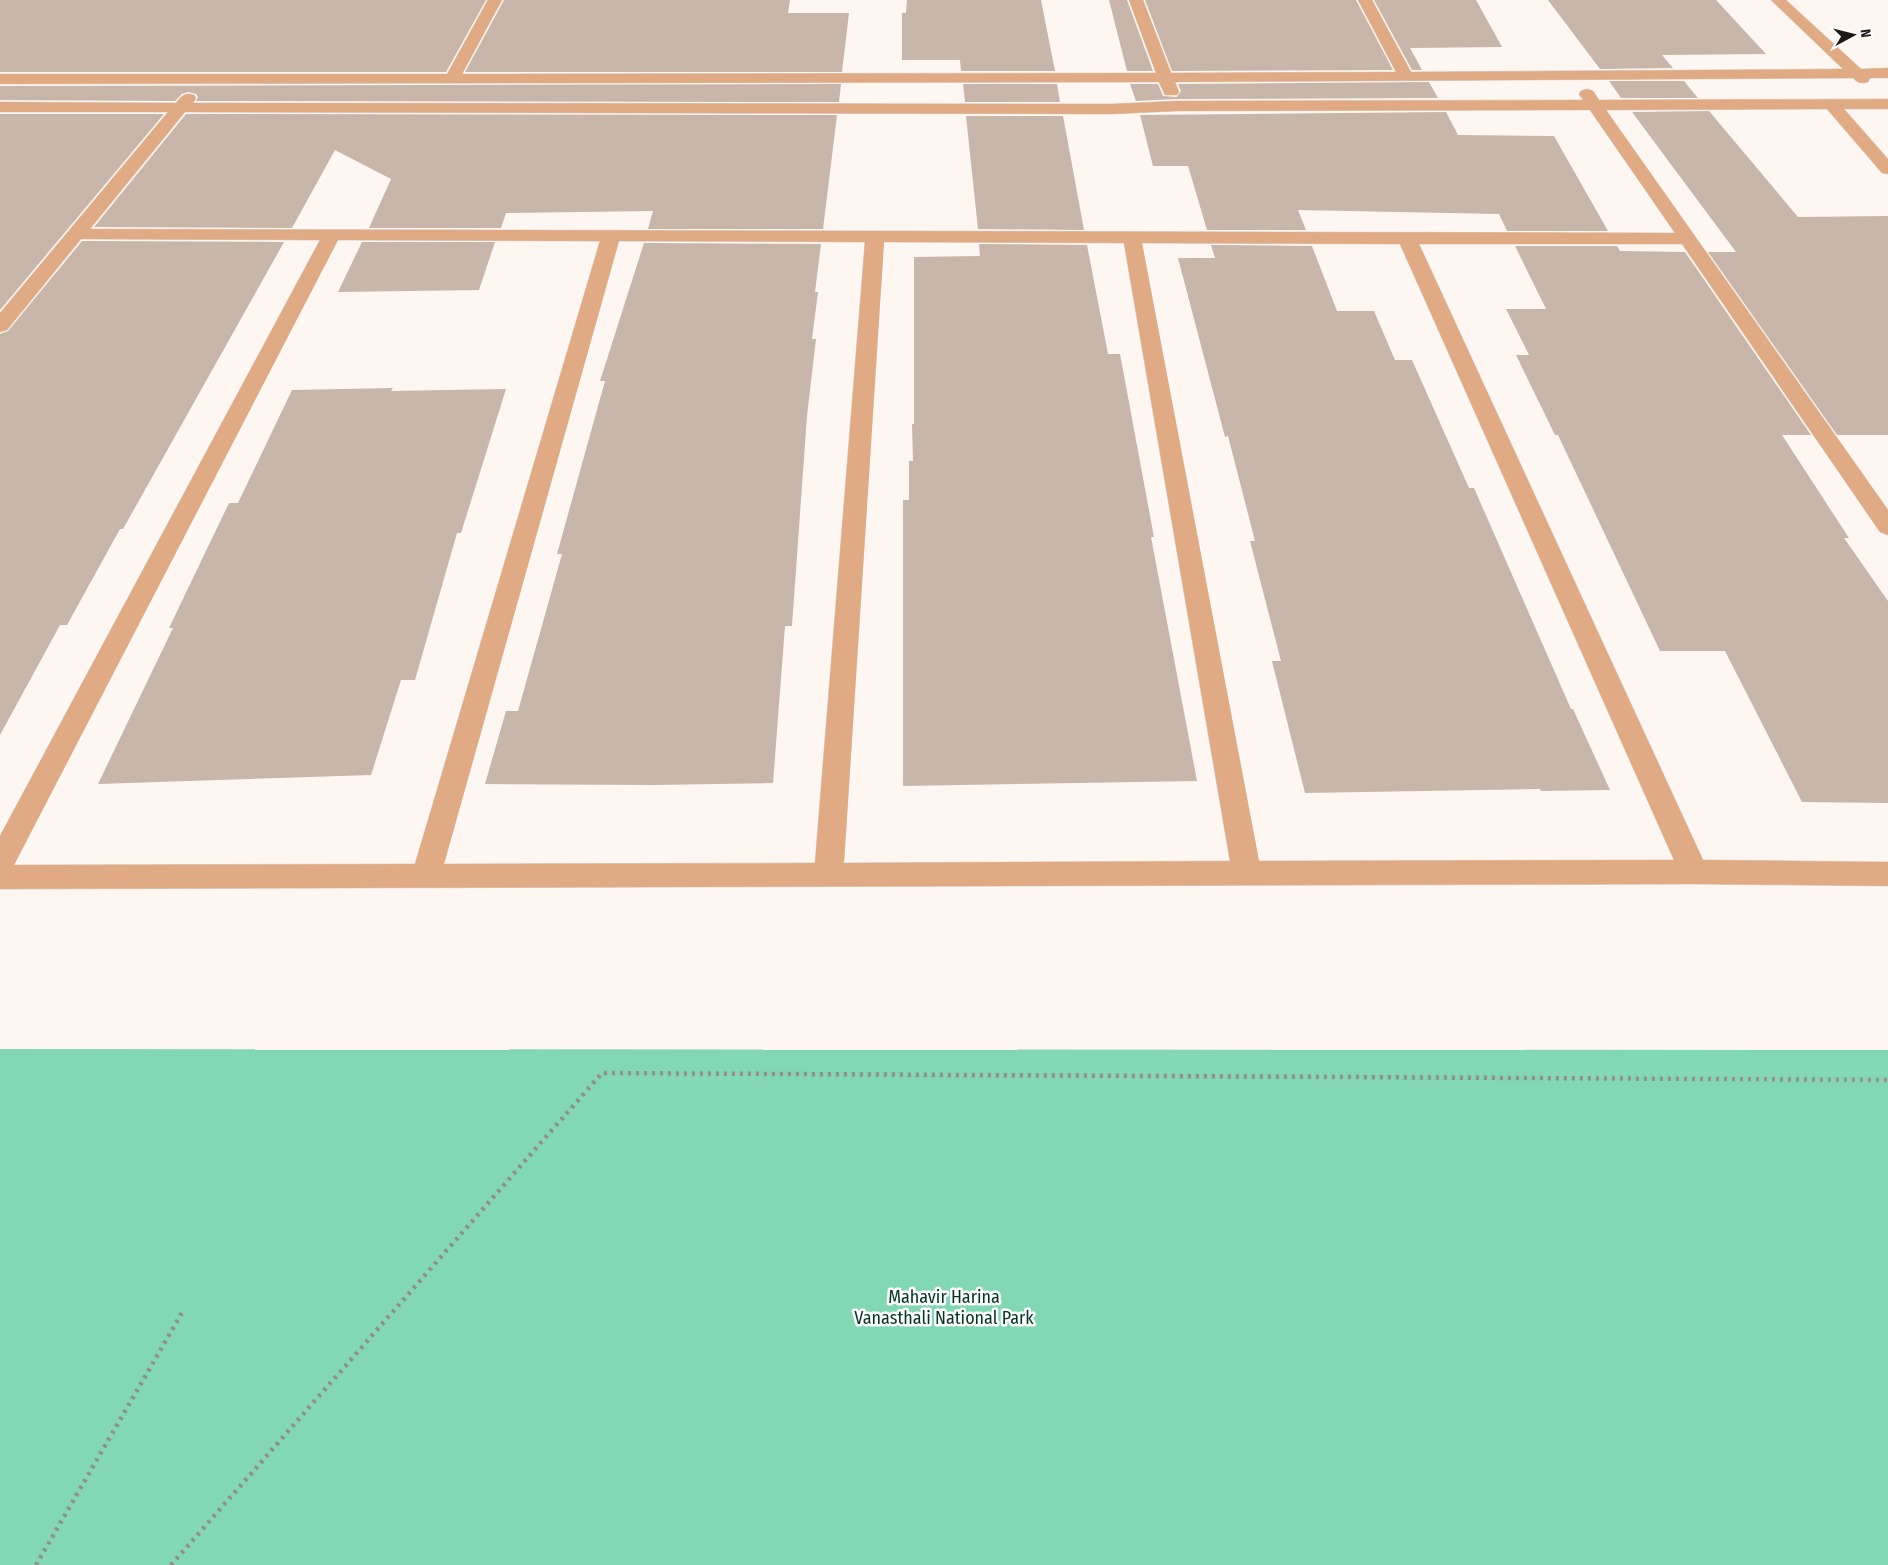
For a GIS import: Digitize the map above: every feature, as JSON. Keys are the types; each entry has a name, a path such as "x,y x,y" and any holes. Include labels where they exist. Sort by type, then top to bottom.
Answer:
{"street":[{"path":"452,78 495,0"},
{"path":"1136,0 1177,106"},
{"path":"1365,0 1406,76"},
{"path":"1778,0 1888,102"},
{"path":"0,79 1165,77 1888,73"},
{"path":"1576,75 1593,106 1689,239 1888,527"},
{"path":"0,326 182,107 202,78"},
{"path":"0,107 1111,109 1177,106 1593,106 1888,102"},
{"path":"1830,104 1888,169"},
{"path":"76,234 1689,239"},
{"path":"0,863 332,235"},
{"path":"426,876 611,236"},
{"path":"829,875 875,236"},
{"path":"1132,237 1247,874"},
{"path":"1407,238 1694,872"},
{"path":"0,877 1694,872 1888,874"}],"path":[{"path":"171,1565 602,1073 1888,1080"},
{"path":"36,1565 182,1311"}],"green space":[{"name":"Mahavir Harina Vanasthali National Park","path":"0,1049 1888,1050 1888,1565 0,1565"}],"building":[{"path":"0,0 486,0 446,72 0,72"},
{"path":"504,0 790,0 788,13 849,13 842,72 465,72"},
{"path":"907,0 1041,0 1055,71 961,71 960,60 902,60 902,13 906,13"},
{"path":"1109,0 1127,0 1153,71 1127,71"},
{"path":"1145,0 1356,0 1393,70 1172,71"},
{"path":"1374,0 1476,0 1502,47 1410,48 1422,70 1412,70"},
{"path":"1548,0 1716,0 1766,54 1662,55 1673,68 1600,69"},
{"path":"1609,81 1684,81 1698,98 1621,98"},
{"path":"1429,82 1438,98 1177,99 1136,101 1130,84 1158,84 1163,96 1177,97 1181,91 1178,84"},
{"path":"841,84 839,102 196,101 198,97 196,94 188,92 182,94 175,101 0,100 0,86"},
{"path":"963,84 1057,84 1060,102 965,102"},
{"path":"1709,111 1798,217 1888,216 1888,435 1837,435 1708,252 1736,252 1632,112"},
{"path":"1446,112 1458,135 1554,136 1608,231 1507,231 1499,214 1298,210 1306,230 1207,230 1188,166 1153,166 1140,115"},
{"path":"0,114 164,114 0,310"},
{"path":"186,114 837,115 823,229 648,229 653,211 506,213 501,228 369,228 391,179 335,150 292,228 94,227"},
{"path":"966,116 1063,116 1084,230 978,229"},
{"path":"82,241 284,242 123,529 120,529 67,625 60,625 0,735 0,334 8,331"},
{"path":"362,242 495,242 479,290 338,292"},
{"path":"644,243 821,244 815,292 818,292 812,339 816,339 807,416 792,626 785,626 773,783 654,785 485,784 506,711 518,711 562,554 557,554 605,381 600,381"},
{"path":"979,244 1087,245 1108,354 1120,354 1154,537 1151,537 1197,781 903,786 903,500 909,500 909,461 913,461 914,257 980,256"},
{"path":"1211,245 1312,246 1337,311 1374,311 1395,360 1412,360 1469,488 1474,488 1571,709 1573,709 1610,790 1541,791 1540,789 1305,793 1272,661 1281,661 1250,541 1255,541 1228,436 1225,437 1178,258 1215,258"},
{"path":"1515,246 1617,246 1620,251 1685,252 1811,435 1782,435 1849,538 1844,538 1888,601 1888,803 1802,802 1725,651 1660,651 1558,435 1555,435 1516,355 1529,355 1506,309 1546,309"},
{"path":"393,388 391,391 506,389 461,533 457,533 415,680 401,680 371,775 98,784 173,628 169,628 229,503 238,503 292,390"}]}
